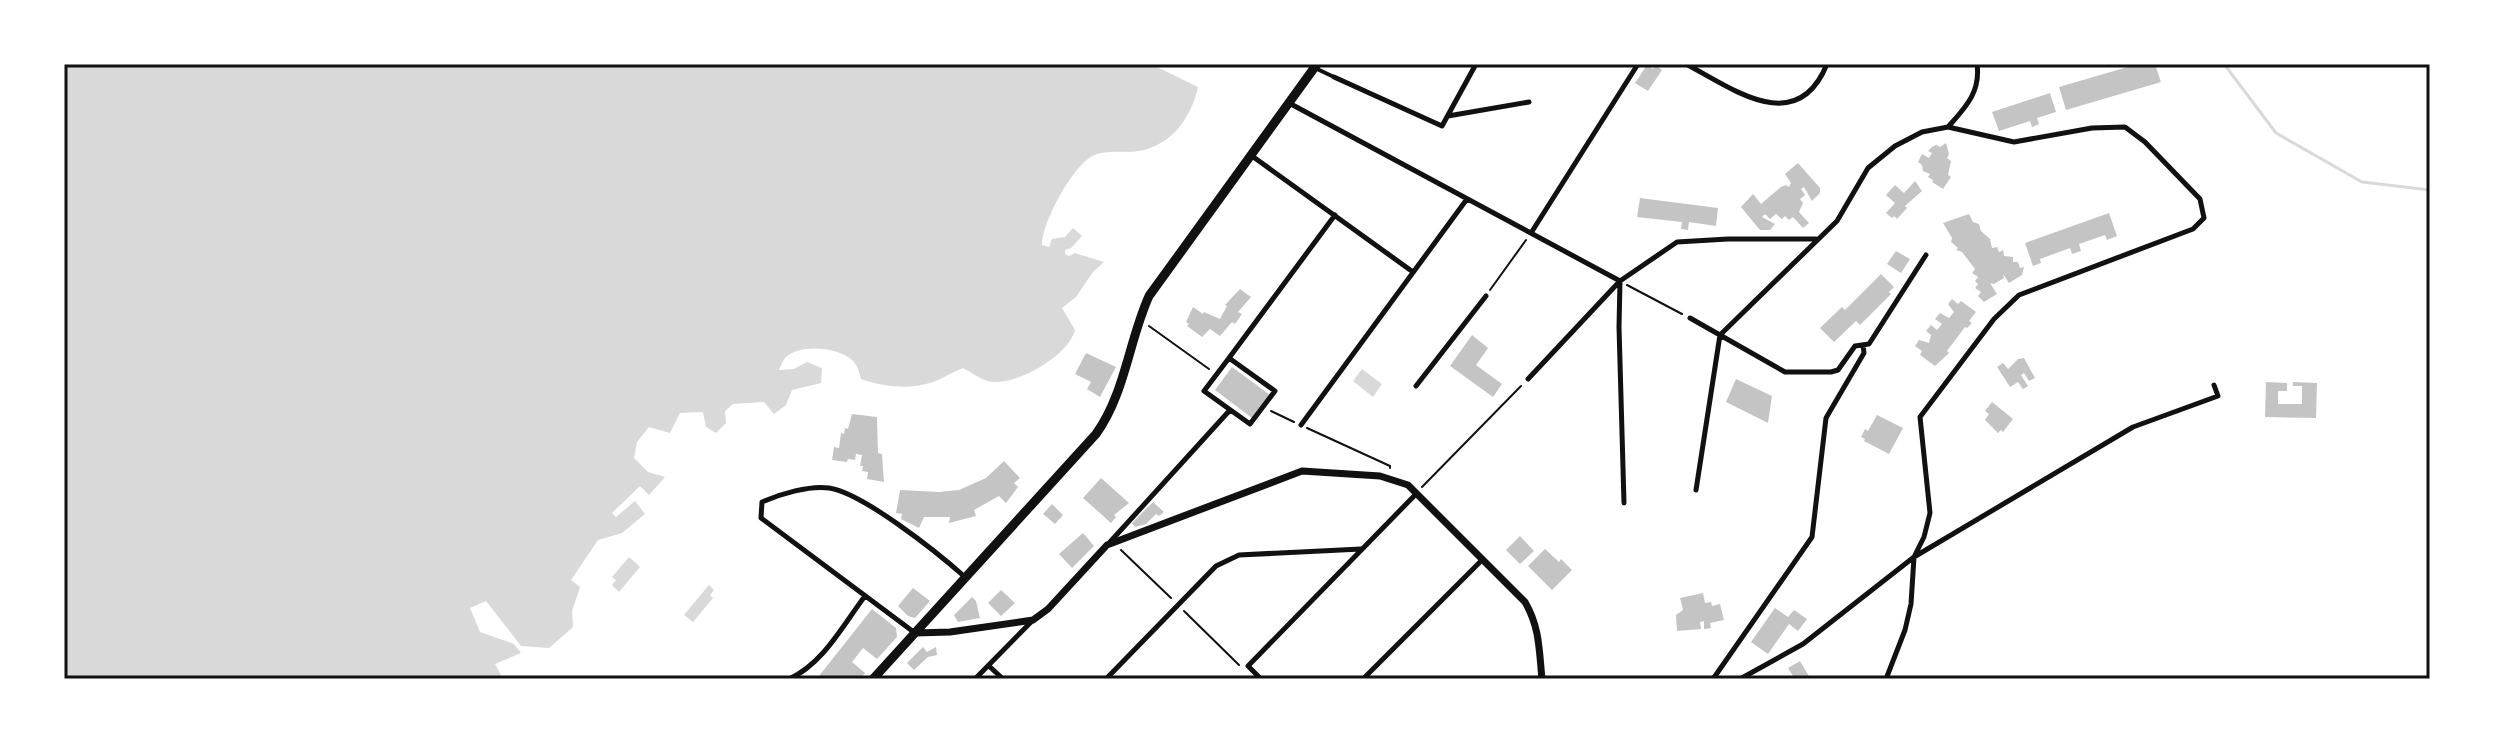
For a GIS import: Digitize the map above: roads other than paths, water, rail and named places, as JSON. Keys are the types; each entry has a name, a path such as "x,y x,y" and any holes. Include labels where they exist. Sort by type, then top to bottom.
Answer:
{"main road":[{"path":"873,679 1102,427 1120,383 1139,318 1159,281 1315,66"}],"street":[{"path":"1315,66 1442,126 1476,64"},
{"path":"1531,233 1638,64"},
{"path":"1686,64 1753,101 1780,106 1814,88 1827,64"},
{"path":"1948,127 1969,104 1977,88 1977,64"},
{"path":"1447,116 1529,102"},
{"path":"1289,103 1620,281"},
{"path":"1696,490 1720,335 1837,221 1868,168 1895,146 1922,132 1948,127 2014,142 2092,128 2125,127 2145,142 2200,199 2204,218 2193,229 2019,295 1994,319 1920,417 1930,513 1924,537 1914,557 1911,604 1905,630 1886,679"},
{"path":"1251,156 1413,272"},
{"path":"1301,425 1467,199"},
{"path":"1229,358 1275,391 1250,424 1204,391 1335,215"},
{"path":"1528,379 1620,281 1677,242 1817,239"},
{"path":"1690,318 1785,372 1838,370 1855,346 1869,344 1926,255"},
{"path":"1620,281 1624,503"},
{"path":"1416,386 1486,296"},
{"path":"1713,679 1812,537 1826,418 1864,353 1863,345"},
{"path":"1740,679 1811,638 1914,557 2133,427 2218,396 2214,385"},
{"path":"975,679 1054,602 1230,410"},
{"path":"1107,545 1302,471 1388,479 1408,485 1525,602 1539,634 1542,679"},
{"path":"966,577 890,521 839,490 816,488 762,502 761,518 915,633 950,632 1033,620"},
{"path":"1261,679 1248,666 1416,494"},
{"path":"1106,679 1216,566 1239,555 1361,549"},
{"path":"1363,679 1483,559"},
{"path":"789,679 816,660 865,596"},
{"path":"989,665 1003,679"}],"waterway":[{"path":"2224,64 2276,133 2362,182 2430,190"}]}
